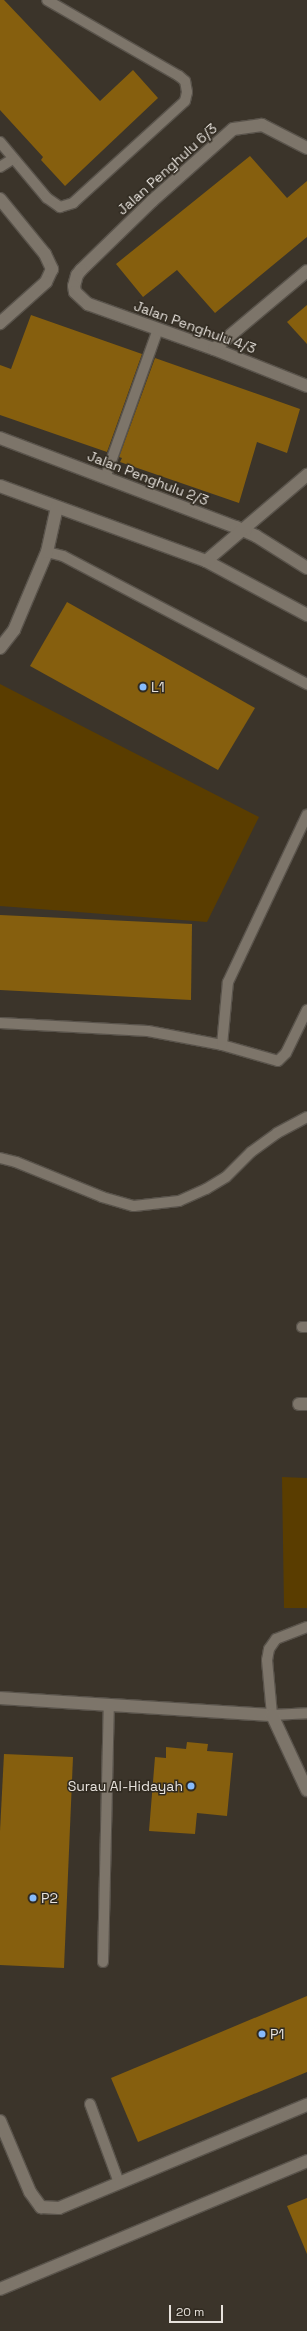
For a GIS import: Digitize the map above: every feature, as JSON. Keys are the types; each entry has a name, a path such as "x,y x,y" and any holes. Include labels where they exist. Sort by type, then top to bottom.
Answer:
{"street":[{"name":"Jalan Penghulu 6/3","path":"75,292 75,280 81,270 152,201 233,129 262,125 307,148"},
{"path":"0,199 45,254 52,270 46,282 0,323"},
{"path":"214,349 307,271"},
{"name":"Jalan Penghulu 4/3","path":"75,292 88,304 214,349 307,386"},
{"name":"Jalan Penghulu 2/3","path":"0,438 242,530 283,552 307,568"},
{"path":"206,561 307,475"},
{"path":"0,486 206,561 307,615"},
{"path":"0,648 14,630 47,552 57,507"},
{"path":"0,1698 272,1715 307,1790"},
{"path":"0,2122 30,2192 41,2206 59,2208 307,2104"},
{"path":"0,2289 307,2161"}],"lane":[{"path":"0,142 47,198 60,207 73,203 185,101 188,92 185,81 179,76 47,0"},
{"path":"0,167 13,159"},
{"path":"105,478 158,329"},
{"path":"47,552 63,556 307,684"},
{"path":"222,1045 228,982 307,814"},
{"path":"0,1023 148,1031 222,1045 278,1061 286,1053 307,1010"},
{"path":"0,1158 16,1162 102,1197 134,1206 179,1201 206,1189 226,1177 251,1152 277,1133 307,1117"},
{"path":"307,1627 276,1639 269,1649 266,1660 272,1715 307,1713"},
{"path":"103,1962 109,1705"},
{"path":"90,2104 119,2183"}],"shaded area":[{"path":"0,684 259,817 207,922 0,906"},
{"path":"282,1477 307,1478 307,1608 284,1608"}],"building":[{"path":"0,0 4,0 100,101 133,70 158,98 65,186 41,160 43,157 0,110"},
{"path":"250,156 287,198 307,181 307,237 215,313 177,270 143,297 116,264"},
{"path":"307,305 307,344 287,322"},
{"path":"31,315 142,354 107,452 0,415 0,365 11,369"},
{"path":"155,358 300,409 287,453 257,442 239,503 120,462 122,458 119,457"},
{"name":"L1","path":"67,602 255,708 218,770 30,666"},
{"path":"0,915 192,924 191,1000 0,990"},
{"name":"Surau Al-Hidayah","path":"187,1742 208,1744 207,1751 233,1753 227,1816 197,1813 195,1834 149,1831 155,1757 166,1758 166,1747 186,1749"},
{"name":"P2","path":"4,1754 73,1757 64,1968 0,1965 0,1831"},
{"name":"P1","path":"307,1996 307,2072 138,2142 111,2078"},
{"path":"307,2198 307,2254 287,2206"}],"place":[{"name":"L1","path":"143,687"},
{"name":"Surau Al-Hidayah","path":"191,1786"},
{"name":"P2","path":"33,1898"},
{"name":"P1","path":"262,2034"}]}
